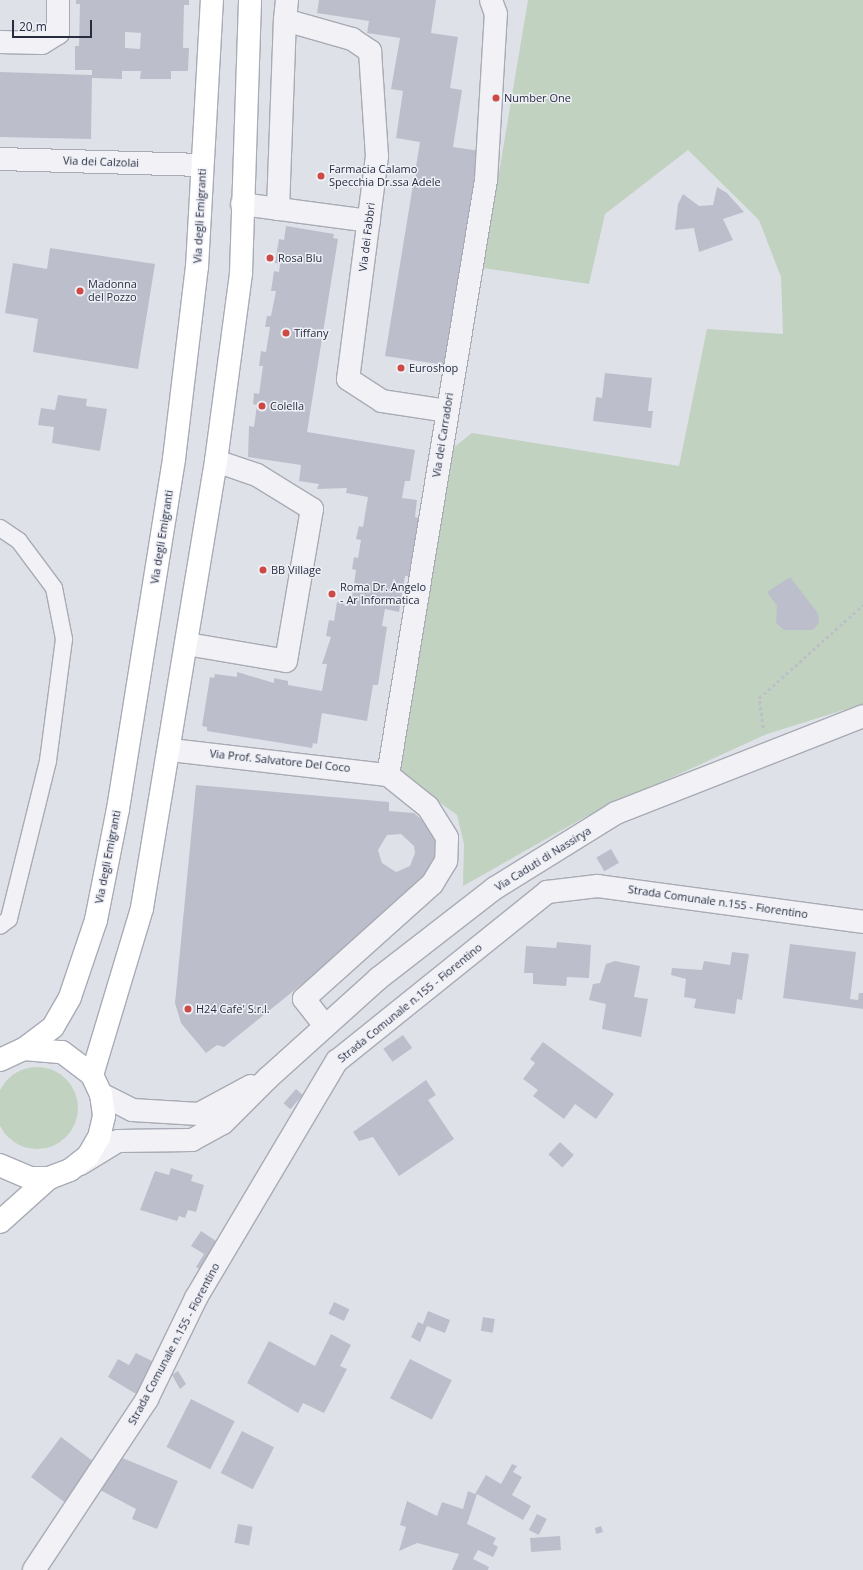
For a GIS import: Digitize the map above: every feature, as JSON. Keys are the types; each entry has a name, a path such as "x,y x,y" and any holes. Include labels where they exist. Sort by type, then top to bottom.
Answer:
{"main road":[{"name":"Via degli Emigranti","path":"24,1049 53,1027 70,997 96,920 174,459 197,267 212,0"},
{"path":"0,1165 30,1178 49,1178 70,1170 88,1156 99,1137 104,1116 96,1084 142,908 171,750 216,461 241,273 242,204 250,0"},
{"name":"Via degli Emigranti","path":"1,1054 24,1049 62,1052 96,1084"},
{"path":"0,1222 49,1178"}],"street":[{"path":"0,42 42,43 58,33 58,0"},
{"name":"Via dei Carradori","path":"388,775 486,180 496,14 491,0"},
{"path":"278,209 286,10"},
{"name":"Via dei Fabbri","path":"286,10 352,39 370,51 377,156 348,379 382,401 447,411"},
{"name":"Via dei Calzolai","path":"0,159 202,165"},
{"path":"242,204 369,221"},
{"path":"187,644 286,661 312,509 256,475 216,461"},
{"name":"Via Caduti di Nassirya","path":"70,1170 118,1141 192,1140 223,1123 268,1078 379,978 495,888 616,814 766,752 863,716"},
{"name":"Via Prof. Salvatore Del Coco","path":"171,750 388,775"},
{"path":"325,1026 304,999 415,901 446,862 447,838 428,807 388,775"},
{"name":"Strada Comunale n.155 - Fiorentino","path":"34,1570 147,1399 196,1298 337,1061 547,892 598,886 863,922"},
{"name":"Via Caduti di Nassirya","path":"96,1084 132,1110 198,1114 268,1078"}],"lane":[{"path":"0,528 19,541 54,588 64,638 48,761 9,919 0,926"}],"path":[{"path":"766,752 759,698 863,605"}],"green space":[{"path":"528,0 863,0 863,704 767,734 585,817 463,886 464,844 457,815 400,774 453,448 472,433 679,466 707,329 783,334 781,277 759,220 688,150 605,214 589,284 483,268"},
{"path":"37,1067 53,1070 66,1079 75,1092 78,1108 75,1124 66,1137 53,1146 37,1149 21,1146 8,1137 -1,1124 -4,1108 -1,1092 8,1079 21,1070"}],"building":[{"path":"76,0 189,0 189,5 184,5 183,48 189,48 188,71 171,71 171,79 140,79 141,71 122,71 122,79 92,78 91,139 0,137 0,72 92,75 92,70 75,70 75,46 79,46 80,4 76,4","holes":["125,32 141,33 140,49 125,48"]},
{"path":"319,0 436,0 431,33 458,37 450,88 462,90 453,147 480,151 445,365 385,356 420,142 396,138 403,91 391,89 400,38 367,33 369,21 317,13"},
{"path":"717,187 727,193 744,212 723,219 733,240 699,252 694,228 675,230 678,204 683,194 699,206 713,205"},
{"path":"286,226 334,234 333,238 338,239 307,432 415,450 410,481 405,481 402,498 417,500 415,517 419,518 410,576 405,576 399,612 385,609 382,626 387,627 378,685 373,685 367,721 322,713 317,744 313,743 312,748 207,731 207,727 202,726 210,677 214,678 215,674 237,677 237,672 274,683 274,678 288,681 288,685 322,691 327,664 322,664 331,637 326,636 329,620 334,621 337,602 351,604 356,570 352,569 354,557 358,558 361,540 356,539 359,526 363,527 368,497 346,493 347,488 317,489 319,484 299,481 301,465 248,457 249,426 254,427 257,405 253,404 254,393 259,394 263,366 259,366 261,351 266,352 270,327 265,327 267,316 271,316 276,291 271,291 274,271 279,272 280,264 275,263 279,239 284,240"},
{"name":"Madonna del Pozzo","path":"50,248 155,264 138,369 33,352 38,319 5,313 13,263 47,269"},
{"path":"605,373 652,378 648,411 653,411 651,428 593,421 596,397 602,398"},
{"path":"58,395 87,399 86,406 107,409 100,451 52,443 54,427 38,425 41,408 55,410"},
{"path":"790,577 818,613 819,623 813,630 784,630 776,623 777,606 767,592"},
{"path":"196,785 389,802 389,811 414,813 436,832 435,874 426,884 224,1047 217,1045 206,1053 181,1023 175,1003","holes":["401,834 414,846 415,853 410,866 396,872 382,863 378,850 387,835"]},
{"path":"611,849 619,863 604,871 596,858"},
{"path":"557,942 591,945 589,978 567,977 566,986 533,984 533,973 524,973 526,946 556,948"},
{"path":"790,944 856,952 850,999 858,1000 859,993 863,993 863,1009 783,998"},
{"path":"732,952 749,954 742,1000 737,999 735,1014 694,1008 696,999 684,997 686,979 671,975 672,968 702,970 704,961 730,965"},
{"path":"615,961 640,966 634,997 648,999 641,1037 602,1029 606,1004 589,1000 593,984 600,983 606,964"},
{"path":"403,1035 412,1048 393,1062 383,1049"},
{"path":"543,1042 614,1094 596,1119 575,1104 564,1119 533,1096 538,1090 523,1079 535,1063 530,1059"},
{"path":"426,1080 436,1095 428,1100 454,1139 399,1176 373,1137 359,1141 353,1132"},
{"path":"296,1089 303,1095 290,1109 284,1103"},
{"path":"560,1142 574,1155 562,1167 548,1154"},
{"path":"171,1168 193,1175 191,1181 204,1185 196,1212 188,1210 185,1218 179,1216 177,1221 140,1210 155,1171 169,1175"},
{"path":"201,1231 222,1245 204,1272 196,1267 204,1254 191,1246"},
{"path":"334,1302 349,1309 344,1321 329,1314"},
{"path":"428,1311 450,1320 445,1333 427,1326 420,1342 411,1337 418,1322 423,1324"},
{"path":"483,1317 495,1319 493,1333 481,1331"},
{"path":"331,1334 351,1345 340,1366 347,1369 324,1413 303,1403 298,1413 247,1383 269,1341 315,1366"},
{"path":"136,1353 158,1364 141,1397 108,1377 118,1359 129,1365"},
{"path":"410,1359 452,1380 432,1420 390,1398"},
{"path":"178,1371 186,1384 180,1389 172,1375"},
{"path":"191,1399 235,1421 210,1469 166,1447"},
{"path":"242,1431 274,1447 253,1489 221,1473"},
{"path":"61,1437 95,1463 65,1503 31,1477"},
{"path":"120,1457 178,1481 157,1529 132,1519 136,1509 100,1490"},
{"path":"512,1464 517,1466 513,1472 522,1477 512,1495 531,1506 523,1520 477,1494 467,1524 496,1538 493,1544 498,1547 493,1557 478,1550 473,1559 489,1567 488,1570 452,1570 459,1554 417,1543 399,1551 406,1527 400,1525 407,1501 437,1516 442,1502 463,1509 468,1491 475,1494 486,1475 501,1484"},
{"path":"537,1514 547,1519 539,1535 529,1530"},
{"path":"238,1524 253,1527 249,1546 234,1543"},
{"path":"601,1526 603,1532 596,1534 595,1528"},
{"path":"560,1536 561,1550 531,1552 530,1538"}],"place":[{"name":"Number One","path":"496,98"},
{"name":"Farmacia Calamo Specchia Dr.ssa Adele","path":"321,176"},
{"name":"Rosa Blu","path":"270,258"},
{"name":"Madonna del Pozzo","path":"80,291"},
{"name":"Tiffany","path":"286,333"},
{"name":"Euroshop","path":"401,368"},
{"name":"Colella","path":"262,406"},
{"name":"BB Village","path":"263,570"},
{"name":"Roma Dr. Angelo - Ar Informatica","path":"332,594"},
{"name":"H24 Cafe' S.r.l.","path":"188,1009"}]}
